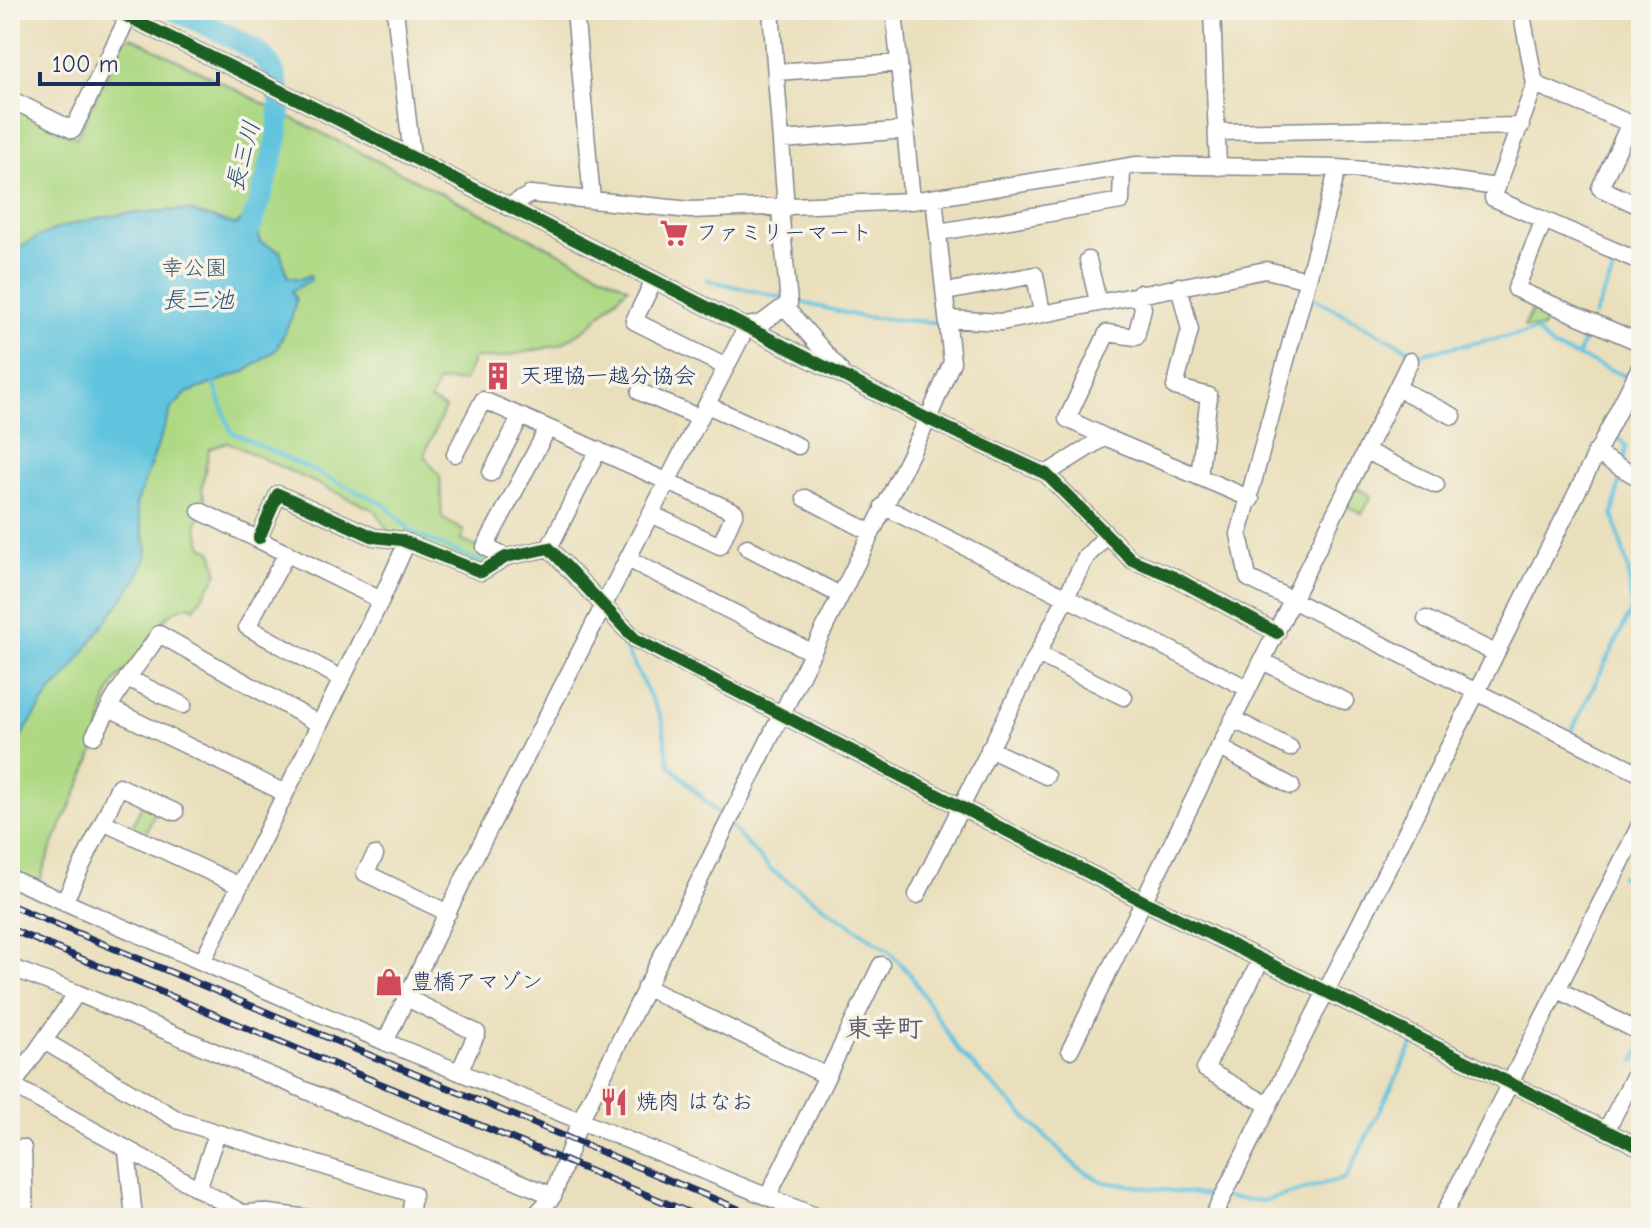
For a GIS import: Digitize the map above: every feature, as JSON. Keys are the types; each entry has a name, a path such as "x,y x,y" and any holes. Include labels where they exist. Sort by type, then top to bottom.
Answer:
{"street":[{"path":"395,10 412,156"},
{"path":"575,10 592,200"},
{"path":"747,326 762,323 789,303 783,208 783,140 771,10"},
{"path":"894,10 912,201"},
{"path":"1212,10 1218,167"},
{"path":"1521,10 1535,84 1493,198 1641,262"},
{"path":"10,99 73,130 121,14 412,156 928,419 1046,474 1132,560 1174,577 1277,633"},
{"path":"777,72 899,63"},
{"path":"1535,84 1635,125 1600,188 1637,205 1641,198"},
{"path":"1218,132 1521,126"},
{"path":"783,140 906,130"},
{"path":"507,207 531,194 690,210 912,201 1122,168 1338,168 1402,173 1496,187"},
{"path":"939,232 1121,201 1122,168"},
{"path":"1338,168 1251,499 1239,534 1248,578 1641,774"},
{"path":"533,1218 553,1196 580,1121 928,419 952,362 934,198"},
{"path":"1544,220 1516,289 1641,343"},
{"path":"1088,260 1098,301"},
{"path":"947,319 1002,322 1266,270 1308,280"},
{"path":"946,292 1035,275 1042,313"},
{"path":"654,280 634,321 726,367"},
{"path":"1179,286 1190,330 1175,387 1209,396 1199,477"},
{"path":"1139,293 1143,308 1136,337 1107,333 1067,419 1251,499"},
{"path":"785,307 843,375"},
{"path":"385,1042 747,326"},
{"path":"1070,1050 1410,361"},
{"path":"1212,1218 1641,365"},
{"path":"1397,388 1453,416"},
{"path":"640,392 798,446"},
{"path":"455,454 483,400 735,512 720,546 651,514"},
{"path":"491,473 521,416"},
{"path":"506,557 485,547 548,428"},
{"path":"1046,474 1105,437"},
{"path":"549,548 598,450"},
{"path":"1366,451 1436,485"},
{"path":"1595,453 1641,479"},
{"path":"259,538 278,494 374,537 407,542 481,572 506,557 549,548"},
{"path":"805,498 870,532"},
{"path":"883,506 1067,595 1247,688"},
{"path":"200,511 381,600"},
{"path":"917,895 1086,557 1107,535"},
{"path":"202,962 407,542"},
{"path":"747,547 840,595"},
{"path":"549,548 635,639 779,716 1145,902 1641,1148"},
{"path":"287,553 247,627 342,679"},
{"path":"628,559 811,652"},
{"path":"1426,619 1495,653"},
{"path":"94,736 127,678 159,634 319,724"},
{"path":"1038,654 1124,697"},
{"path":"1262,661 1345,701"},
{"path":"127,678 183,705"},
{"path":"109,708 285,793"},
{"path":"1233,719 1290,748"},
{"path":"1219,747 1291,786"},
{"path":"989,749 1046,776"},
{"path":"64,902 119,786 175,812"},
{"path":"103,822 240,886"},
{"path":"1442,1218 1557,989 1634,853 1641,823"},
{"path":"375,855 365,873 448,913"},
{"path":"10,878 385,1042 820,1218"},
{"path":"1261,960 1205,1069 1268,1105"},
{"path":"768,1196 881,965"},
{"path":"10,971 15,969 77,993 553,1196"},
{"path":"645,987 827,1076"},
{"path":"1557,989 1641,1033"},
{"path":"77,993 11,1084 244,1214"},
{"path":"407,998 477,1033 459,1072"},
{"path":"44,1041 180,1121 413,1194 410,1218"},
{"path":"1606,1131 1641,1063"},
{"path":"198,1189 217,1133"},
{"path":"10,1149 23,1148 25,1218"},
{"path":"127,1151 134,1218"},
{"path":"189,1218 244,1214 309,1218"}],"green space":[{"name":"幸公園","path":"131,37 628,287 588,327 560,345 496,358 474,358 464,381 438,382 430,400 445,408 424,455 440,476 442,518 464,531 461,540 497,557 480,567 391,535 374,510 227,442 209,449 202,488 206,507 196,524 203,547 212,551 218,574 194,608 190,605 180,608 164,620 136,660 115,682 91,760 51,848 39,885 10,871 10,105 76,138 124,39"},
{"path":"1535,304 1551,310 1542,329 1524,327"},
{"path":"1355,487 1372,496 1362,514 1345,505"},
{"path":"142,804 156,810 145,835 131,829"}],"water":[{"name":"長三池","path":"185,210 236,225 243,219 258,227 260,242 280,251 288,277 301,279 310,275 311,280 292,291 296,301 277,349 246,371 187,393 171,409 136,505 147,549 146,560 136,580 63,681 52,690 10,753 10,256 27,243 69,225 117,215"}],"waterway":[{"name":"長三川","path":"175,10 228,35 258,53 272,68 279,88 277,136 251,227"},
{"path":"1594,316 1619,259"},
{"path":"708,280 783,298"},
{"path":"1310,296 1417,354 1536,331 1553,348 1577,356 1591,324"},
{"path":"795,301 862,317 944,323"},
{"path":"1577,356 1630,378"},
{"path":"214,383 231,432 384,504 414,533 484,564"},
{"path":"1613,432 1626,446 1623,465"},
{"path":"1571,732 1632,609 1628,568 1613,514 1621,474"},
{"path":"622,641 662,720 669,764 724,820"},
{"path":"730,826 771,870 889,951 910,974 960,1053 1078,1168 1103,1182 1219,1197"},
{"path":"1621,876 1641,886"},
{"path":"1228,1198 1263,1201 1346,1178 1415,1040"},
{"path":"1635,1061 1641,1048"}],"railway":[{"path":"10,905 760,1218"},
{"path":"10,929 702,1218"}],"cycle path":[{"path":"114,10 305,103 928,419 1046,474 1132,560 1174,577 1277,633"},
{"path":"259,538 278,494 374,537 401,540 481,572 506,557 549,548 635,639 1145,902 1641,1148"}],"place":[{"name":"ファミリーマート","path":"674,233"},
{"name":"天理協一越分協会","path":"498,376"},
{"name":"豊橋アマゾン","path":"389,982"},
{"name":"焼肉 はなお","path":"614,1102"}],"district":[{"name":"東幸町","path":"884,1029"}]}
